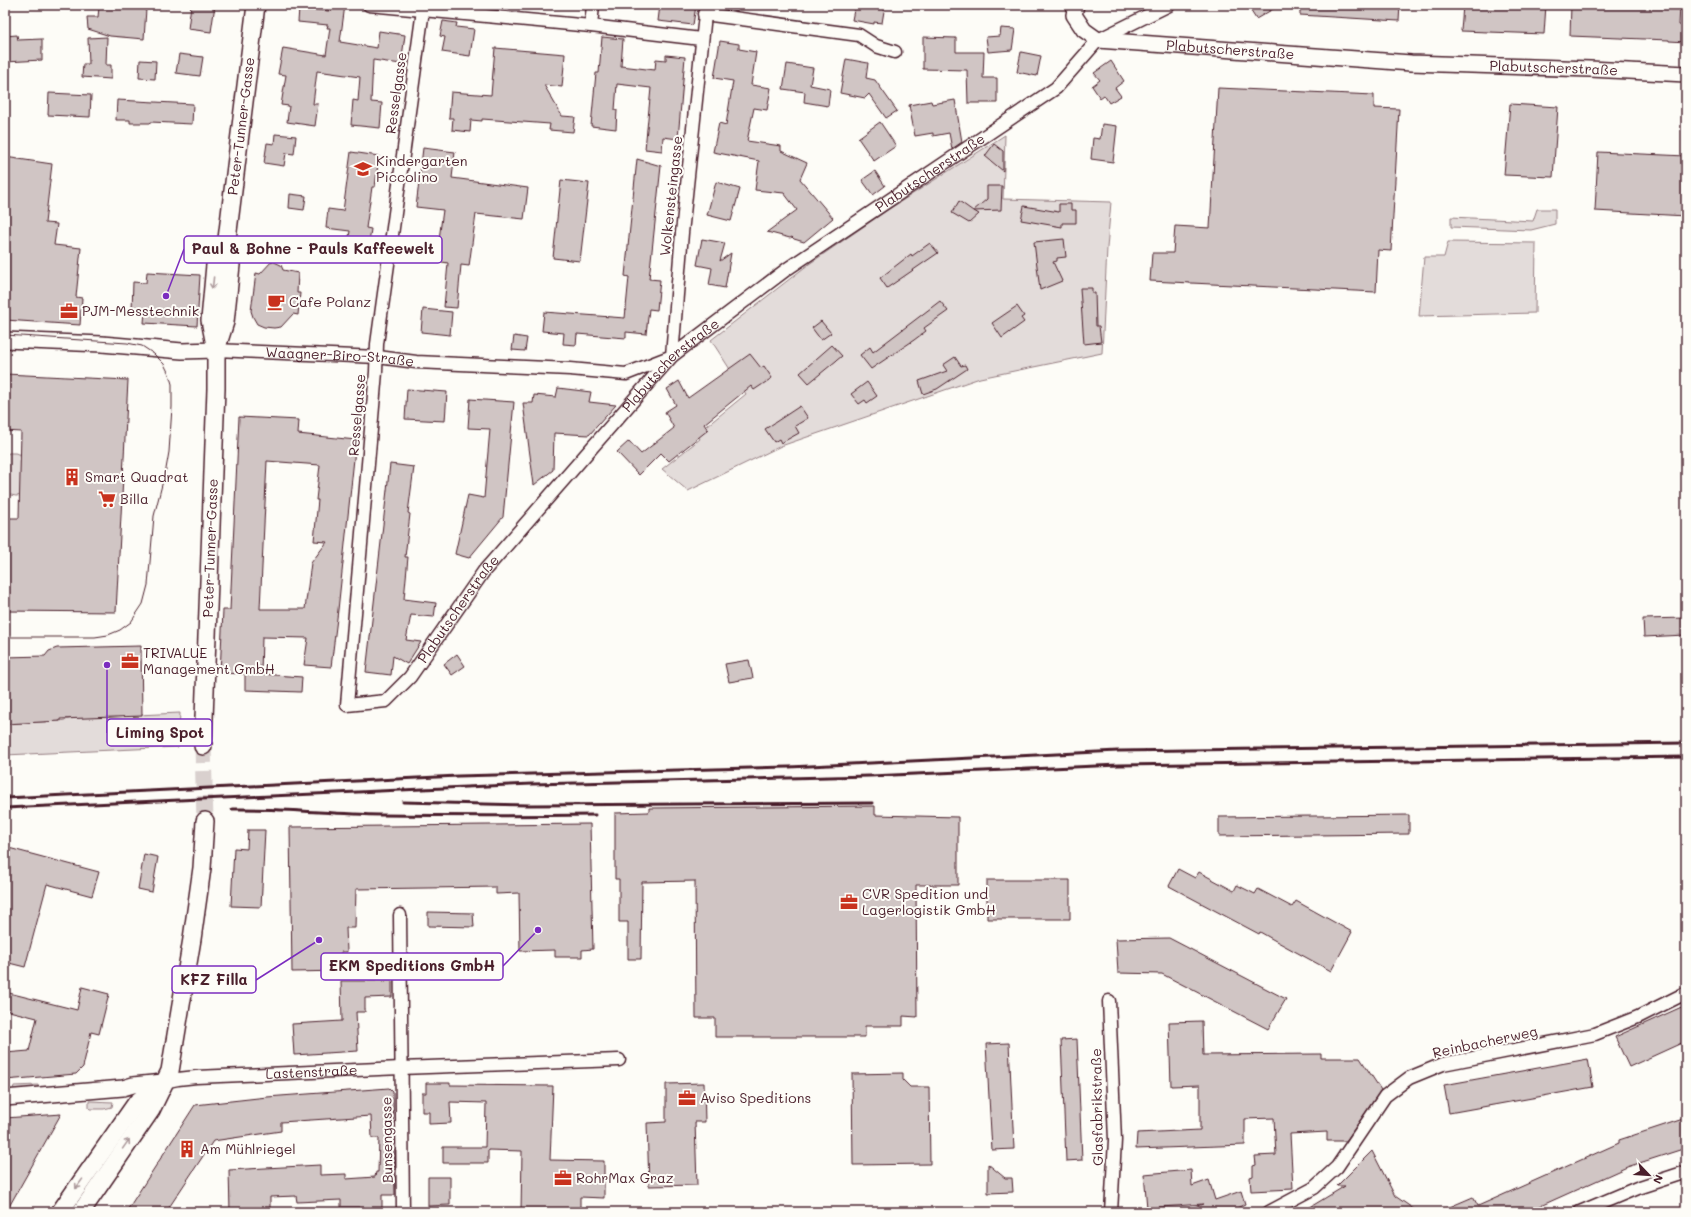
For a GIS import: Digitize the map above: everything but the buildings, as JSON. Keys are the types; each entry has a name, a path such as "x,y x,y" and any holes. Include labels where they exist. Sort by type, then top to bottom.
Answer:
{"main road":[{"name":"Peter-Tunner-Gasse","path":"203,746 216,350 210,320 215,265 226,247 256,5"},
{"path":"81,1212 151,1110 163,1082 170,1071 183,998 202,868 205,821"},
{"path":"60,1212 137,1102 163,1082"}],"street":[{"path":"369,5 591,26 701,39"},
{"path":"591,26 593,5"},
{"path":"1076,5 1074,15 1084,30 1098,40 1169,5"},
{"name":"Wolkensteingasse","path":"672,356 682,233 705,9 859,35 876,46 895,52"},
{"name":"Resselgasse","path":"347,705 378,357 377,344 423,10"},
{"name":"Plabutscherstraße","path":"347,705 386,701 410,677 484,571 672,356 787,269 1056,88 1098,40 1411,63 1686,74"},
{"name":"Waagner-Biro-Straße","path":"5,340 102,344 182,351 216,350 378,357 416,362 570,369 626,374 672,356"},
{"name":"Bunsengasse","path":"400,915 403,1212"},
{"name":"Reinbacherweg","path":"1269,1212 1314,1188 1337,1167 1385,1096 1409,1078 1443,1064 1595,1034 1638,1017 1686,993"},
{"name":"Glasfabrikstraße","path":"1108,1001 1115,1140 1111,1212"},
{"name":"Lastenstraße","path":"5,1098 116,1089 133,1085 196,1077 619,1060"},
{"path":"1580,1212 1637,1188 1686,1172"}],"shaded area":[{"path":"1005,135 1003,199 1111,202 1107,248 1102,353 980,378 781,446 688,491 662,469 700,439 697,434 746,394 711,340 809,264 889,209"},
{"path":"1537,209 1555,209 1555,224 1531,230 1451,227 1451,217 1533,221"},
{"path":"1448,242 1536,243 1535,313 1419,316 1424,257 1444,257"},
{"path":"9,453 23,455 25,495 16,496 5,494 5,455"},
{"path":"180,713 178,747 5,755 5,724 60,721 74,718"},
{"path":"38,1085 39,1090 14,1091 13,1089 14,1086"},
{"path":"89,1101 113,1102 112,1107 104,1109 90,1109"}],"tunnel":[{"path":"203,746 205,821"}],"tram line":[{"path":"5,335 127,343 142,346 154,354 164,364 172,384 169,452 154,516 148,585 143,604 131,622 120,630 108,635 95,637 5,637"}],"railway":[{"path":"5,798 458,776 789,767 1118,751 1686,743"},
{"path":"5,808 532,784 870,776 1119,765 1686,757"},
{"path":"403,802 529,805 872,803"},
{"path":"232,809 269,809 380,815 595,815"}],"place":[{"name":"Kindergarten Piccolino","path":"363,169"},
{"name":"Paul & Bohne - Pauls Kaffeewelt","path":"166,296"},
{"name":"Cafe Polanz","path":"276,302"},
{"name":"PJM-Messtechnik","path":"69,311"},
{"name":"Smart Quadrat","path":"72,477"},
{"name":"Billa","path":"107,499"},
{"name":"TRIVALUE Management GmbH","path":"130,661"},
{"name":"Liming Spot","path":"107,665"},
{"name":"CVR Spedition und Lagerlogistik GmbH","path":"849,902"},
{"name":"EKM Speditions GmbH","path":"538,930"},
{"name":"KFZ Filla","path":"319,940"},
{"name":"Aviso Speditions","path":"687,1098"},
{"name":"Am Mühlriegel","path":"187,1149"},
{"name":"RohrMax Graz","path":"563,1178"}]}
